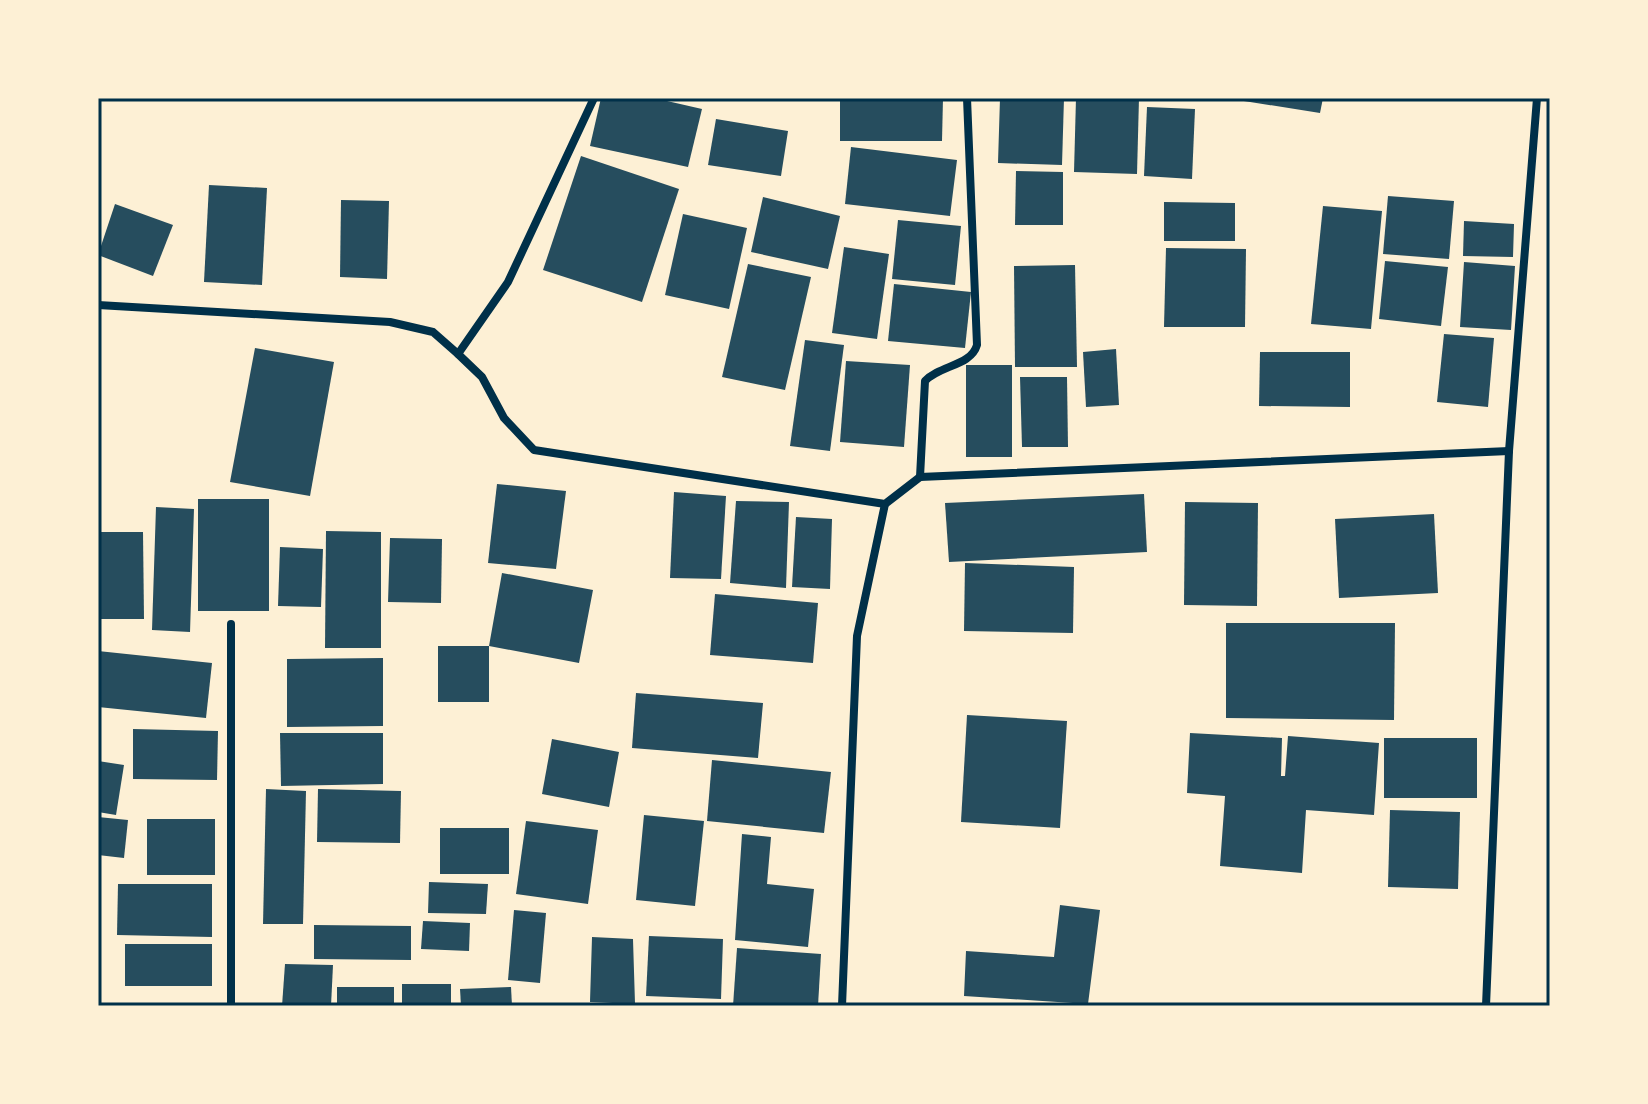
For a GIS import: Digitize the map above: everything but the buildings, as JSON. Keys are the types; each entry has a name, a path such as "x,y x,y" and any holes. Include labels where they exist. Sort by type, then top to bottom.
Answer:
{"street":[{"path":"458,354 508,282 594,98"},
{"path":"920,477 925,381 936,369 968,359 977,345 967,98"},
{"path":"1486,1006 1509,451 1537,98"},
{"path":"98,305 390,322 433,332 482,377 504,418 534,450 885,504"},
{"path":"842,1006 857,636 885,504 920,477 1509,451"},
{"path":"231,624 231,1006"}]}
